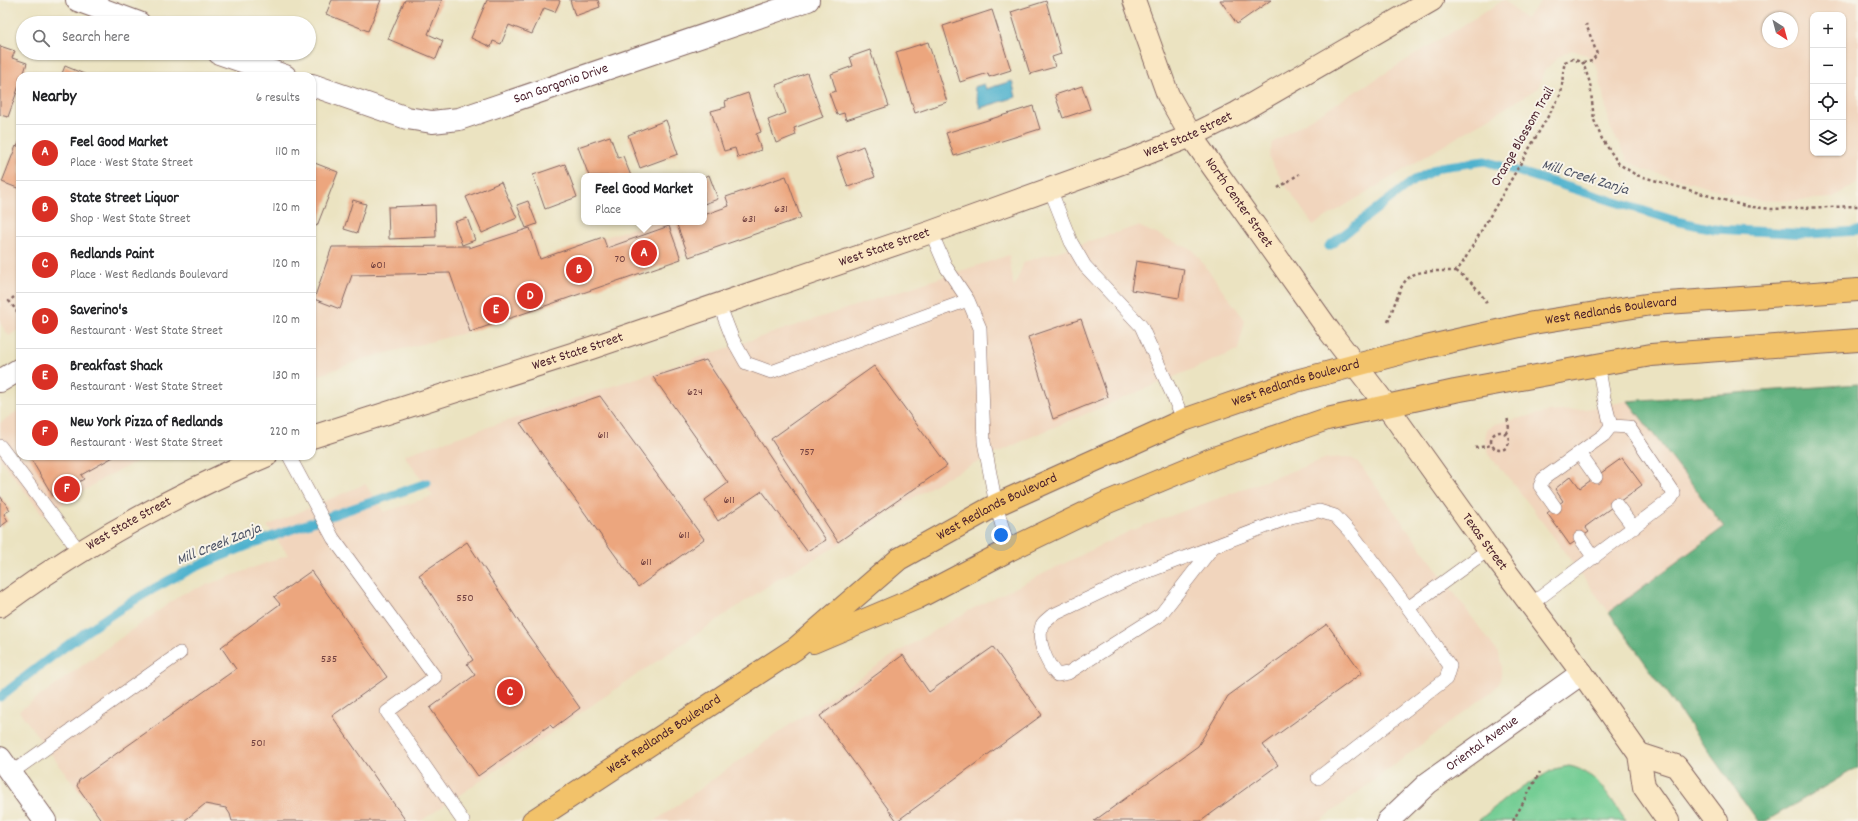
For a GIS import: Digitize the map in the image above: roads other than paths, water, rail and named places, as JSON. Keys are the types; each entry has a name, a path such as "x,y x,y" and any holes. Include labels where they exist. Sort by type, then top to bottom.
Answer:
{"main road":[{"name":"West Redlands Boulevard","path":"534,821 795,649 899,559 996,505 1184,420 1296,381 1533,323 1652,304 1858,290"},
{"name":"West Redlands Boulevard","path":"795,649 917,598 1009,550 1108,502 1214,458 1320,421 1386,405 1651,355 1858,340"}],"street":[{"path":"77,0 120,16"},
{"name":"San Gorgonio Drive","path":"316,86 408,118 432,122 459,119 808,0"},
{"name":"North Center Street","path":"1134,0 1168,95 1191,136 1330,332"},
{"name":"West State Street","path":"316,436 591,348 931,232 1191,136 1237,113 1432,0"},
{"path":"239,60 274,72"},
{"name":"Texas Street","path":"1330,332 1357,365 1489,549 1582,673 1639,754 1644,788 1668,821"},
{"path":"0,381 16,371"},
{"name":"West State Street","path":"0,606 43,574 80,552 184,494 257,460"},
{"name":"Oriental Avenue","path":"1388,821 1428,783 1582,673"},
{"path":"1639,754 1676,766 1717,821"},
{"path":"6,765 46,821"}],"lane":[{"path":"1050,189 1071,242 1085,266 1141,326 1184,420"},
{"path":"931,232 946,267 968,300 980,328 984,442 996,505 1009,550"},
{"path":"719,304 733,340 746,363 771,372 968,300"},
{"path":"1598,364 1611,426"},
{"path":"1555,506 1540,486 1543,479 1604,435 1611,426"},
{"path":"1530,605 1634,528 1671,499 1674,494 1629,427 1611,426"},
{"path":"0,446 80,552"},
{"path":"1579,453 1596,477"},
{"path":"291,460 328,529 435,677 387,712 463,821"},
{"path":"1616,504 1634,528"},
{"path":"1213,547 1161,614 1068,673 1057,675 1049,666 1040,636 1042,624 1051,616 1131,578 1291,517 1319,511 1335,516 1352,534 1450,666 1446,679 1318,778"},
{"path":"1580,538 1594,558"},
{"path":"1408,608 1489,549"},
{"path":"6,765 180,653"}],"water":[{"path":"1012,81 1016,97 980,108 974,87 984,84 986,89"}],"waterway":[{"name":"Mill Creek Zanja","path":"1329,246 1413,181 1440,167 1485,161 1676,221 1714,229 1809,234 1858,231"},
{"name":"Mill Creek Zanja","path":"0,697 98,623 151,590 178,576 205,563 260,541 427,483"}],"place":[{"name":"Feel Good Market","path":"644,253"},
{"name":"State Street Liquor","path":"579,270"},
{"name":"Saverino's","path":"530,296"},
{"name":"Breakfast Shack","path":"496,310"},
{"name":"New York Pizza of Redlands","path":"67,489"},
{"name":"Redlands Paint","path":"510,692"}]}
